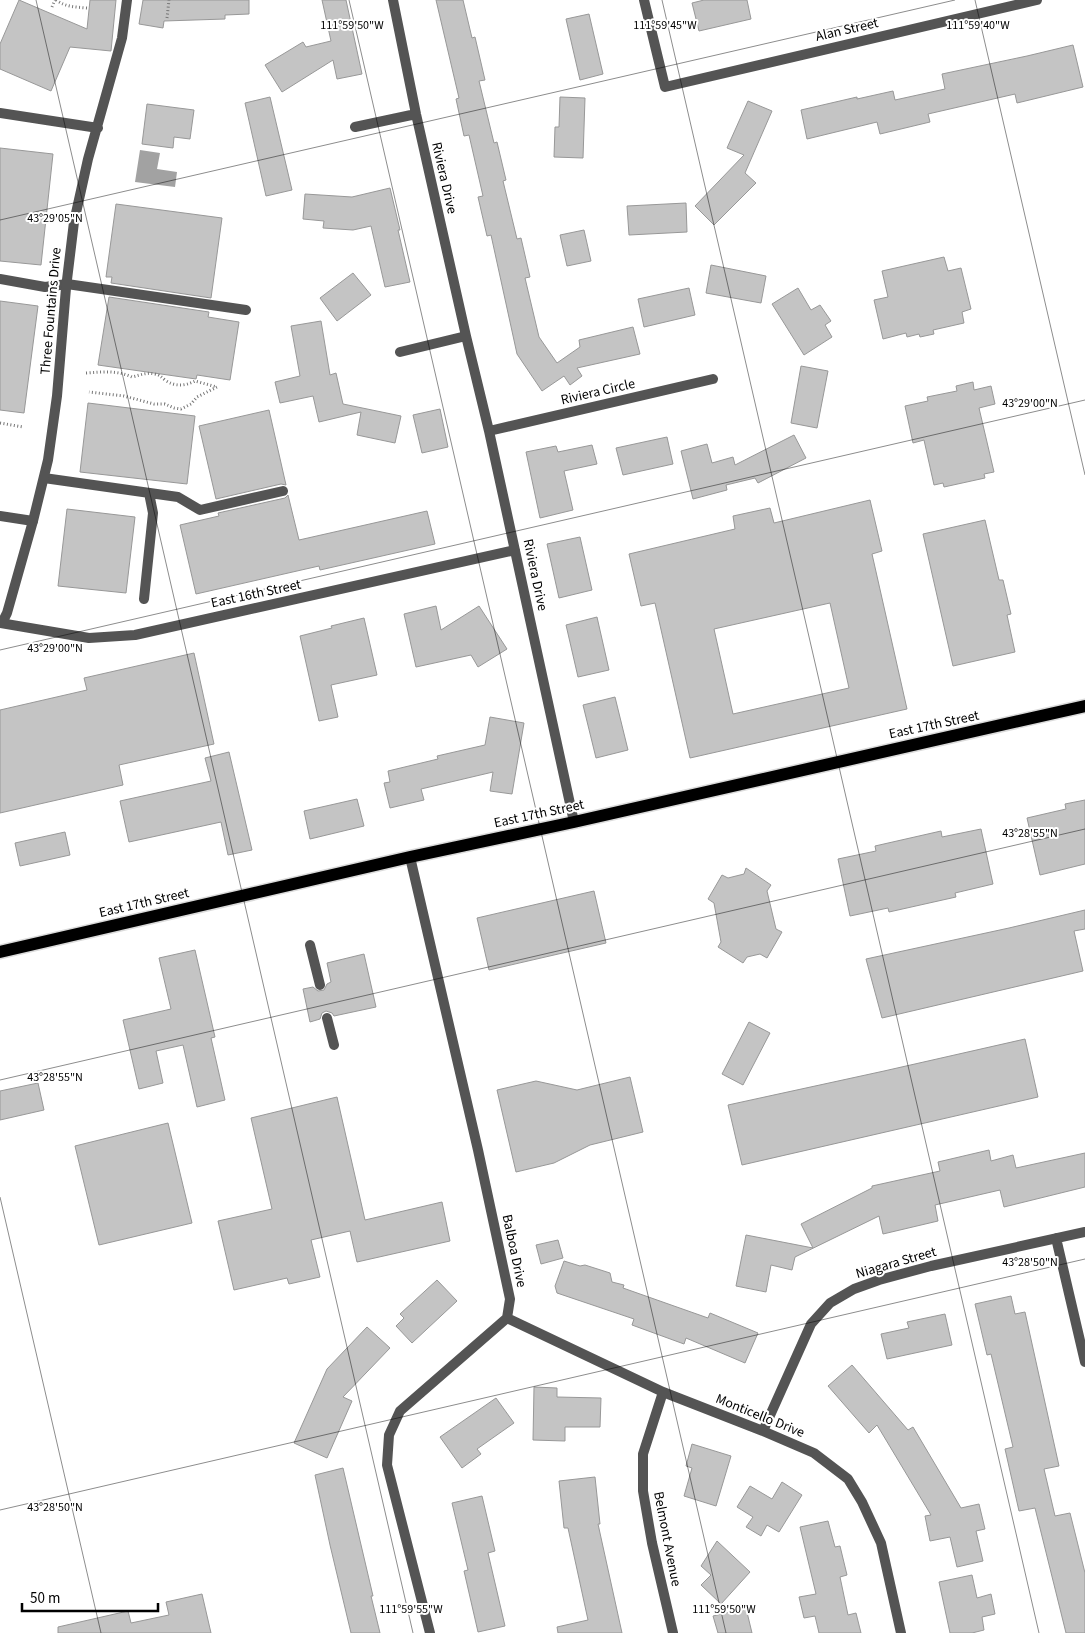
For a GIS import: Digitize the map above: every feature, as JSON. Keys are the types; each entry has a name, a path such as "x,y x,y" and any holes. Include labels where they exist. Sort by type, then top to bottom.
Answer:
{"main road":[{"name":"East 17th Street","path":"0,952 410,857 574,822 1085,706"}],"street":[{"name":"Three Fountains Drive","path":"1,623 7,613 48,460 57,396 74,222 88,159 122,38 127,0"},
{"name":"Riviera Drive","path":"393,0 416,114 489,431 574,822"},
{"name":"Alan Street","path":"644,0 665,87 1037,0"},
{"path":"0,113 98,128"},
{"path":"355,127 416,114"},
{"path":"0,279 45,286 67,284 246,310"},
{"path":"400,352 466,336"},
{"name":"Riviera Circle","path":"489,431 713,379"},
{"path":"44,478 178,497 200,510 283,491"},
{"path":"144,599 153,513 148,493"},
{"path":"0,516 33,521"},
{"name":"East 16th Street","path":"1,623 89,638 135,635 515,550"},
{"name":"Balboa Drive","path":"410,857 510,1299 507,1318"},
{"path":"310,945 320,985"},
{"path":"327,1018 334,1045"},
{"name":"Niagara Street","path":"763,1431 811,1324 830,1303 854,1289 879,1280 940,1264 1085,1232"},
{"path":"1056,1238 1085,1362"},
{"path":"430,1633 387,1465 389,1435 400,1411 507,1318"},
{"name":"Monticello Drive","path":"507,1318 663,1392 814,1453 848,1480 862,1502 881,1543 901,1633"},
{"name":"Belmont Avenue","path":"663,1392 643,1454 643,1491 652,1543 673,1633"}],"path":[{"path":"52,7 55,0 63,5 87,8"},
{"path":"166,18 169,0"},
{"path":"86,373 110,371 132,377 142,373 154,373 180,386 195,381 217,387 197,397 191,404 181,409 124,396 89,392"},
{"path":"0,423 23,427"}],"shaded area":[{"path":"140,150 160,153 157,169 177,172 175,187 135,182"}],"building":[{"path":"19,0 87,29 90,0 116,0 111,51 70,47 51,91 0,69 0,44"},
{"path":"143,0 249,0 249,14 225,15 225,19 164,21 163,28 139,24"},
{"path":"322,0 346,0 362,74 337,79 333,60 282,92 265,65 303,42 306,47 331,41"},
{"path":"436,0 463,0 472,38 475,37 485,80 479,81 494,143 497,142 506,180 503,181 517,239 521,238 530,277 525,278 539,337 557,363 580,347 579,340 633,327 640,354 577,368 582,376 570,385 564,376 542,391 517,354 491,235 487,236 478,197 483,196 469,135 464,136 456,99 459,98"},
{"path":"704,0 747,0 751,19 699,31 692,3"},
{"path":"589,14 603,74 580,80 566,19"},
{"path":"1073,45 1083,87 1017,103 1015,94 928,114 930,122 880,134 877,122 807,139 801,110 893,91 895,100 945,89 942,74"},
{"path":"270,97 292,190 266,196 245,103"},
{"path":"560,97 585,98 583,158 554,157 555,127 559,127"},
{"path":"748,101 772,111 745,173 756,183 714,225 695,206 744,155 727,148"},
{"path":"147,104 194,110 190,139 174,137 173,148 142,144"},
{"path":"0,148 53,154 41,265 0,261"},
{"path":"390,188 410,282 385,287 371,226 353,230 323,228 324,221 303,219 305,194 352,197"},
{"path":"686,203 687,232 629,235 627,206"},
{"path":"116,204 222,218 211,298 111,283 112,277 106,277"},
{"path":"584,230 591,261 567,266 560,235"},
{"path":"944,257 948,271 961,268 971,309 962,312 964,323 933,330 934,334 920,337 919,334 907,337 906,333 883,339 874,300 888,297 882,271"},
{"path":"711,265 766,276 761,303 706,293"},
{"path":"353,273 371,295 337,321 320,298"},
{"path":"689,288 695,315 644,327 638,299"},
{"path":"798,288 811,310 820,305 831,321 825,325 832,337 804,355 772,304"},
{"path":"109,297 209,312 208,317 239,322 230,380 197,375 196,379 98,365"},
{"path":"0,301 38,306 24,413 0,410"},
{"path":"321,321 330,375 336,373 343,404 401,416 395,443 357,435 361,412 319,422 313,396 280,403 275,382 300,376 291,326"},
{"path":"801,366 828,371 817,428 791,423"},
{"path":"973,382 974,390 991,386 995,404 979,408 994,472 984,474 985,478 944,487 943,483 934,485 924,440 913,443 905,406 928,401 927,397 957,391 956,386"},
{"path":"88,403 195,416 187,484 80,472"},
{"path":"440,409 448,447 422,453 413,415"},
{"path":"269,410 286,485 281,484 216,499 199,426"},
{"path":"794,435 806,458 758,483 755,478 726,485 727,490 693,499 681,451 707,444 712,463 733,457 735,465"},
{"path":"667,437 673,464 623,475 616,448"},
{"path":"592,445 597,464 564,471 573,510 540,518 526,452 556,446 558,452"},
{"path":"288,495 299,540 427,511 435,544 320,570 319,566 196,594 180,525 219,516 218,513 285,498"},
{"path":"870,500 882,551 872,554 907,709 690,758 655,603 641,606 629,554 735,529 733,516 770,508 774,523","holes":["830,603 849,688 733,714 714,629"]},
{"path":"67,509 135,517 126,593 58,586"},
{"path":"985,520 999,580 1003,580 1011,614 1007,615 1015,652 953,666 923,534"},
{"path":"580,537 592,590 559,598 547,544"},
{"path":"436,606 441,630 479,606 507,649 478,667 471,655 416,667 404,614"},
{"path":"597,617 609,670 578,677 566,625"},
{"path":"364,618 377,675 331,685 338,717 319,721 300,636"},
{"path":"194,653 214,744 119,765 123,785 0,813 0,710 87,690 84,678"},
{"path":"615,697 628,750 596,758 583,705"},
{"path":"490,717 524,723 512,794 490,791 493,772 421,789 424,800 390,808 384,783 390,782 388,771 438,759 437,756 485,745"},
{"path":"229,752 252,850 228,855 221,822 129,842 120,801 211,781 205,758"},
{"path":"357,799 364,826 310,839 304,811"},
{"path":"1085,800 1085,864 1040,875 1027,818 1066,809 1065,804"},
{"path":"981,829 993,884 955,893 956,897 889,912 888,908 850,916 838,859 876,851 875,846 941,831 942,837"},
{"path":"65,832 70,855 20,866 15,843"},
{"path":"746,868 771,885 767,891 776,929 782,932 767,958 760,954 747,957 743,963 718,947 721,942 714,903 708,899 722,875 728,878 744,874"},
{"path":"594,891 606,943 489,970 477,918"},
{"path":"1085,910 1085,929 1074,931 1083,971 882,1018 866,959"},
{"path":"195,950 215,1037 211,1038 225,1100 197,1107 183,1045 156,1051 163,1083 139,1089 123,1020 171,1009 159,958"},
{"path":"364,954 376,1007 334,1016 326,1011 322,1013 320,1019 310,1022 303,989 313,987 318,991 324,990 327,984 331,982 327,963"},
{"path":"749,1022 770,1033 743,1085 722,1074"},
{"path":"1025,1039 1038,1097 742,1165 728,1105"},
{"path":"630,1077 643,1132 590,1145 554,1163 516,1172 497,1090 536,1081 577,1090"},
{"path":"38,1083 44,1110 0,1120 0,1091"},
{"path":"337,1097 365,1220 442,1202 450,1241 357,1262 350,1231 311,1240 320,1277 289,1284 287,1278 234,1290 218,1221 272,1209 251,1118"},
{"path":"168,1123 192,1223 99,1245 75,1146"},
{"path":"989,1150 991,1161 1013,1155 1016,1168 1085,1153 1085,1187 1004,1207 1000,1190 935,1205 938,1221 883,1234 879,1216 795,1257 792,1270 771,1265 766,1292 736,1286 746,1235 813,1248 801,1224 872,1188 872,1186 940,1171 938,1162"},
{"path":"558,1240 563,1258 541,1264 536,1245"},
{"path":"564,1261 610,1273 612,1282 624,1285 623,1288 708,1318 710,1313 758,1333 745,1363 686,1338 684,1344 632,1325 634,1319 557,1293 555,1286"},
{"path":"437,1280 457,1301 412,1343 396,1326 404,1318 400,1314"},
{"path":"1011,1296 1015,1314 1025,1312 1059,1466 1044,1469 1055,1516 1070,1513 1085,1573 1085,1633 1066,1633 1035,1508 1019,1511 1005,1449 1013,1447 991,1354 987,1355 975,1304"},
{"path":"945,1314 952,1345 887,1359 881,1334 909,1328 907,1322"},
{"path":"367,1327 390,1348 343,1397 352,1401 327,1458 294,1443 327,1369"},
{"path":"852,1365 908,1430 913,1427 961,1508 979,1504 985,1529 976,1531 983,1561 957,1567 950,1537 930,1541 925,1516 931,1515 877,1425 869,1433 828,1386"},
{"path":"534,1387 557,1388 557,1397 601,1398 600,1427 565,1427 565,1441 533,1440"},
{"path":"496,1398 514,1423 477,1449 481,1454 462,1468 440,1437"},
{"path":"692,1444 731,1456 716,1506 684,1496 692,1468 686,1466"},
{"path":"343,1468 380,1633 351,1633 330,1545 315,1475"},
{"path":"595,1477 600,1524 598,1524 622,1633 558,1633 557,1627 588,1620 568,1528 564,1528 559,1481"},
{"path":"782,1482 802,1495 779,1532 767,1525 761,1536 746,1527 753,1517 737,1507 750,1486 772,1499"},
{"path":"482,1496 495,1551 488,1553 505,1626 478,1632 464,1571 468,1570 452,1503"},
{"path":"828,1521 835,1547 840,1546 847,1575 840,1577 848,1615 856,1613 861,1633 819,1633 815,1616 804,1618 799,1597 816,1594 800,1527"},
{"path":"717,1541 750,1572 721,1604 701,1585 711,1575 701,1566"},
{"path":"972,1575 977,1598 991,1594 995,1614 982,1617 984,1630 972,1633 950,1633 939,1582"},
{"path":"202,1594 211,1633 58,1633 58,1627 128,1611 131,1623 169,1615 166,1602"},
{"path":"746,1608 752,1633 718,1633 713,1616"}]}
